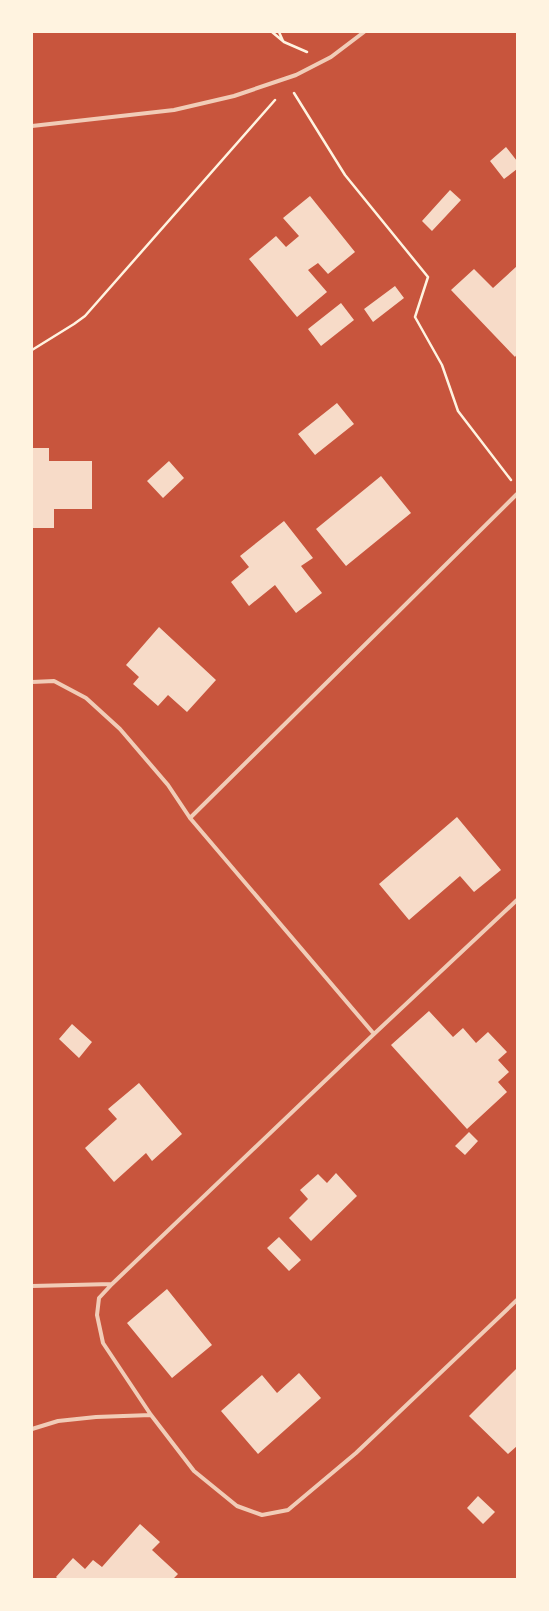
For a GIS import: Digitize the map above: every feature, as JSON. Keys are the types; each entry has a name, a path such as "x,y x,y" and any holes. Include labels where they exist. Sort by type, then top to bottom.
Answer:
{"street":[{"path":"32,126 174,110 234,96 296,75 331,57 364,32"},
{"path":"190,818 517,494"},
{"path":"32,682 54,681 86,698 120,729 168,785 190,818 374,1034"},
{"path":"517,900 112,1284 99,1298 97,1315 103,1343 151,1416 194,1471 237,1506 262,1515 288,1510 356,1453 517,1300"},
{"path":"32,1286 112,1284"},
{"path":"32,1429 58,1421 96,1417 151,1416"}],"path":[{"path":"272,32 284,42 311,53 331,57"},
{"path":"279,32 284,42"},
{"path":"32,350 85,316 296,75"},
{"path":"288,84 345,175 428,277 415,317 442,365 458,412 512,483"}],"building":[{"path":"506,147 517,161 517,169 504,179 490,161"},
{"path":"450,190 461,200 432,231 422,221"},
{"path":"310,196 355,252 328,274 318,263 308,270 327,292 297,317 249,259 276,236 286,247 299,236 283,218"},
{"path":"517,266 517,354 515,357 451,290 474,269 493,288"},
{"path":"395,286 404,298 373,322 364,309"},
{"path":"341,303 354,320 321,346 308,329"},
{"path":"337,403 354,424 315,455 298,434"},
{"path":"32,448 49,448 49,461 92,461 92,509 54,509 54,528 32,528"},
{"path":"169,461 184,478 163,498 147,481"},
{"path":"381,476 411,513 346,566 316,529"},
{"path":"284,521 313,558 301,566 322,593 296,613 275,585 249,606 231,582 249,567 240,556"},
{"path":"159,627 216,680 187,712 168,695 158,706 133,684 139,677 126,665"},
{"path":"457,817 501,870 474,892 460,876 409,920 379,884"},
{"path":"429,1011 453,1037 463,1028 476,1043 488,1032 507,1052 498,1060 509,1072 498,1082 507,1092 467,1129 391,1045"},
{"path":"72,1024 92,1042 79,1058 59,1039"},
{"path":"139,1083 182,1134 152,1161 146,1153 114,1182 85,1148 117,1119 108,1109"},
{"path":"469,1132 478,1141 465,1155 455,1146"},
{"path":"336,1173 357,1196 311,1241 289,1218 308,1199 300,1190 318,1174 327,1183"},
{"path":"279,1237 301,1260 289,1271 267,1248"},
{"path":"167,1289 212,1345 172,1378 127,1323"},
{"path":"517,1368 517,1446 508,1454 469,1416"},
{"path":"299,1373 321,1398 258,1454 221,1411 262,1375 277,1393"},
{"path":"478,1496 495,1512 483,1524 467,1508"},
{"path":"140,1524 160,1542 152,1550 178,1574 173,1579 58,1579 56,1577 73,1558 85,1569 93,1560 102,1567"}]}
